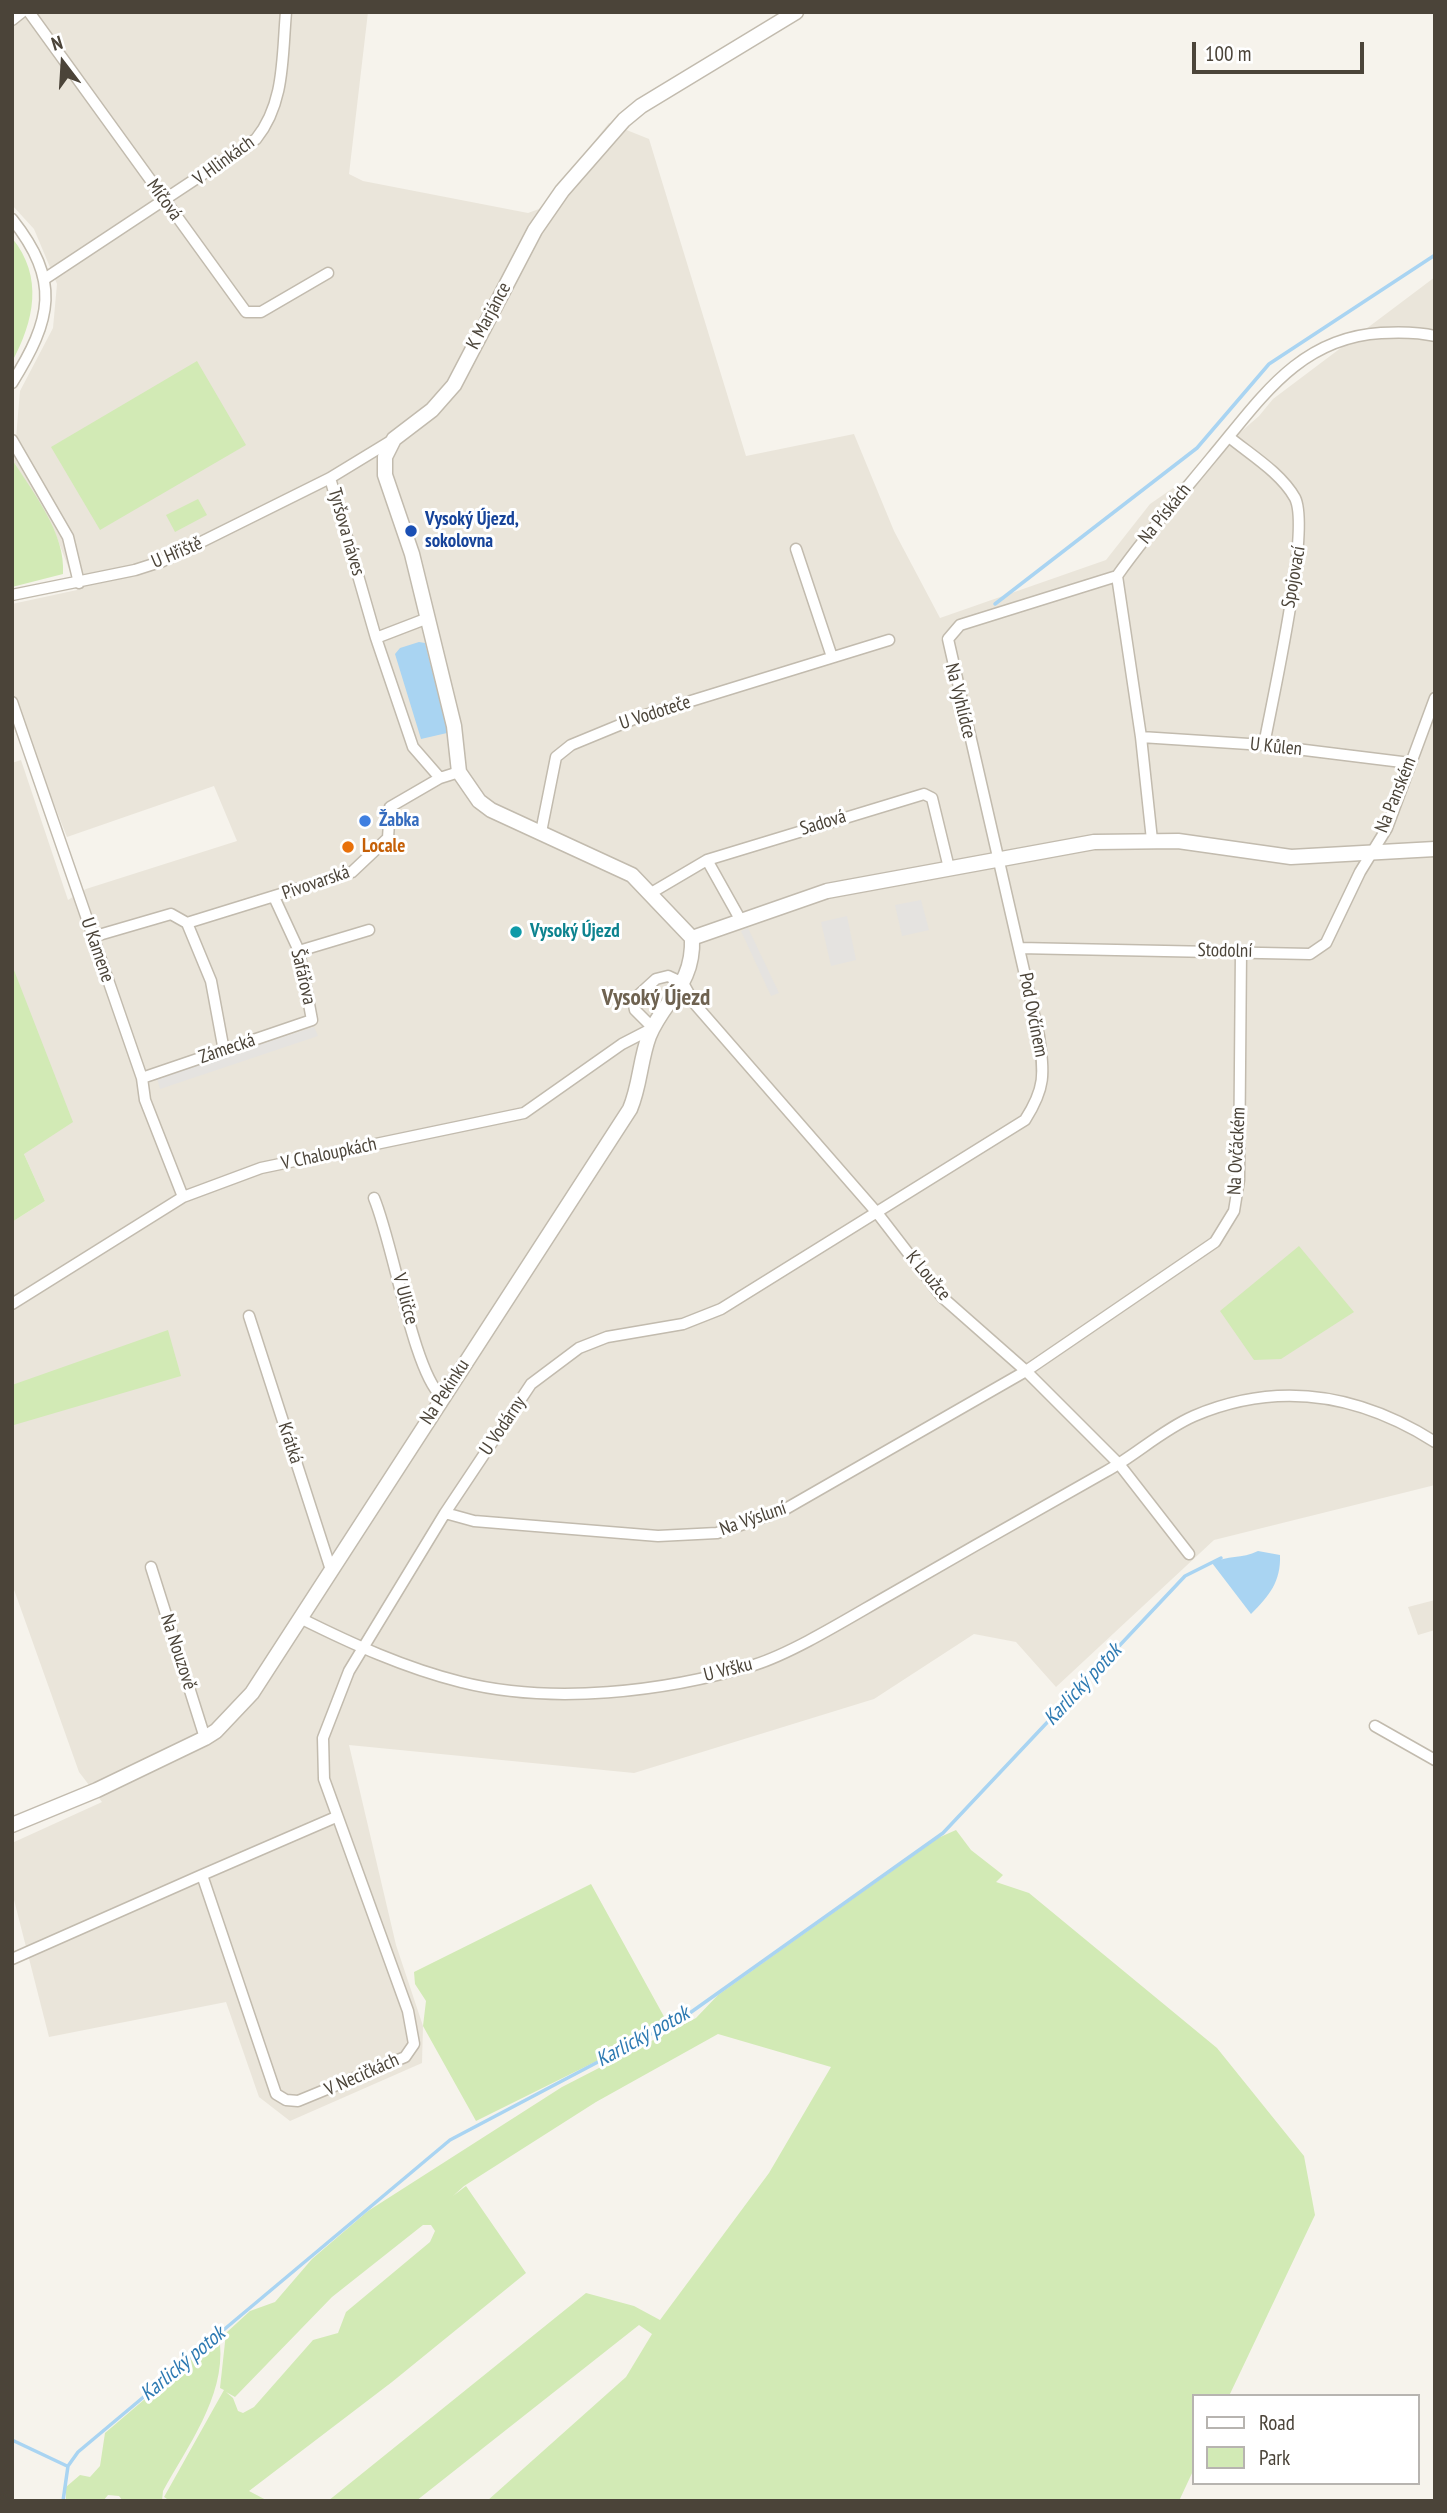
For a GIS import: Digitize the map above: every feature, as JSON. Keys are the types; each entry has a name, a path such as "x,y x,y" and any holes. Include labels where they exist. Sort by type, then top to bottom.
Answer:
{"street":[{"path":"12,20 22,12"},
{"name":"Míčová","path":"29,12 246,312 261,312 328,273"},
{"name":"V Hlinkách","path":"46,278 166,202 256,139 268,124 280,88 286,12"},
{"name":"K Marjánce","path":"394,439 432,410 454,385 535,230 570,180 624,120 642,106 796,12"},
{"path":"12,219 27,238 46,278 46,302 36,345 12,383"},
{"name":"Na Pískách","path":"1117,576 1143,539 1280,377 1308,355 1328,345 1366,334 1412,333 1435,337"},
{"name":"Spojovací","path":"1229,437 1286,485 1300,515 1299,544 1264,745"},
{"path":"394,439 385,457 385,475 412,554 428,618 454,726 459,772 479,801 491,810 619,867 651,893 692,938 740,919 827,891 1094,842 1152,840 1291,857 1435,849"},
{"name":"Tyršova náves","path":"394,439 330,478 376,638 413,747 440,778"},
{"path":"12,440 68,537 79,583"},
{"name":"U Hřiště","path":"12,595 135,570 190,550 330,478"},
{"path":"796,549 832,657"},
{"path":"1117,576 1141,737 1152,840"},
{"name":"Na Vyhlídce","path":"998,859 947,647 950,634 960,625 1117,576"},
{"path":"376,638 428,618"},
{"name":"U Vodoteče","path":"541,832 556,757 571,745 629,720 889,640"},
{"name":"Na Panském","path":"1371,852 1387,828 1435,698"},
{"name":"U Kamene","path":"12,702 142,1078 145,1100 183,1196"},
{"name":"U Kůlen","path":"1141,737 1264,745 1410,763"},
{"path":"440,778 459,772"},
{"name":"Pivovarská","path":"92,937 171,914 187,923 352,873 388,838 390,807 440,778"},
{"name":"Sadová","path":"651,893 707,860 849,814 924,794 932,798 949,867"},
{"name":"Stodolní","path":"1019,948 1310,954 1319,951 1326,943 1371,852"},
{"name":"Pod Ovčínem","path":"878,1214 1025,1120 1039,1098 1044,1077 1039,1036 998,859"},
{"path":"707,860 740,919"},
{"name":"Šafářova","path":"274,897 299,951 312,1020"},
{"path":"187,923 211,981 224,1051"},
{"path":"299,951 369,930"},
{"name":"Na Pekinku","path":"12,1825 97,1790 205,1738 216,1731 252,1693 441,1396 630,1110 653,1028 683,983 692,951 692,938"},
{"name":"Na Ovčáckém","path":"1026,1371 1215,1242 1234,1211 1239,1180 1241,951"},
{"path":"653,1028 635,1010 633,1000 656,979 668,976 683,983"},
{"name":"K Loužce","path":"683,983 694,1003 878,1214 942,1297 1026,1371 1119,1464 1189,1554"},
{"name":"Zámecká","path":"142,1078 312,1020"},
{"name":"V Chaloupkách","path":"12,1304 183,1196 261,1168 524,1113 622,1044 653,1028"},
{"name":"V Uličce","path":"374,1198 417,1347 432,1387 441,1396"},
{"name":"U Vodárny","path":"336,1816 324,1779 323,1738 349,1671 445,1513 523,1395 550,1367 579,1348 607,1337 683,1324 721,1309 878,1214"},
{"name":"Krátká","path":"248,1316 331,1570"},
{"name":"Na Výsluní","path":"445,1513 474,1521 658,1536 717,1533 782,1511 1026,1371"},
{"name":"U Vršku","path":"300,1618 362,1649 462,1682 531,1691 622,1691 670,1685 756,1664 840,1624 1119,1464 1193,1416 1227,1404 1262,1397 1332,1399 1364,1406 1398,1419 1435,1442"},
{"name":"Na Nouzově","path":"151,1567 205,1738"},
{"path":"1375,1726 1435,1760"},
{"path":"12,1959 336,1816"},
{"name":"V Necičkách","path":"201,1875 276,2094 286,2100 298,2101 405,2057 414,2044 408,2011 336,1816"}],"shaded area":[{"path":"12,12 368,12 349,174 363,181 528,213 539,209 609,123 649,139 746,456 854,434 894,531 940,618 1106,560 1150,504 1189,477 1259,416 1273,399 1435,277 1435,1485 1214,1540 1056,1687 1016,1642 974,1634 874,1699 634,1773 349,1745 396,1945 423,2026 422,2063 290,2121 259,2097 226,2002 49,2037 12,1892 12,1843 102,1802 79,1772 12,1584 12,1222 45,1201 24,1154 12,966 12,763 21,760 68,900 86,889 237,841 214,786 67,837 12,698 12,604 77,590 54,530 14,462 20,391 53,328 57,284 34,229 12,205"},
{"path":"921,900 929,930 902,936 895,905"},
{"path":"847,916 856,960 831,966 821,922"},
{"path":"748,928 779,993 771,996 741,931"},
{"path":"314,1027 318,1036 160,1089 157,1078"},
{"path":"1435,1600 1435,1630 1418,1635 1408,1607"}],"green space":[{"path":"12,238 29,268 32,299 26,331 12,362"},
{"path":"197,361 246,445 100,530 51,447"},
{"path":"12,459 54,529 63,559 63,574 12,587"},
{"path":"198,499 207,515 175,532 166,515"},
{"path":"12,965 73,1122 24,1154 45,1201 12,1222"},
{"path":"1299,1246 1354,1312 1281,1359 1254,1360 1220,1311"},
{"path":"168,1330 181,1376 14,1425 12,1385"},
{"path":"956,1830 971,1850 1003,1875 996,1882 1029,1893 1217,2048 1304,2156 1315,2215 1230,2394 1192,2394 1192,2473 1179,2501 487,2501 626,2377 652,2334 639,2325 416,2501 328,2501 586,2293 634,2306 660,2320 769,2173 831,2067 718,2034 596,2102 464,2186 453,2196 466,2186 526,2273 392,2382 249,2491 268,2501 170,2501 164,2497 224,2390 220,2388 226,2333 250,2311 275,2302 312,2259 368,2211 562,2087 696,2018 718,1995 938,1838","holes":["423,2225 431,2225 435,2231 430,2242 346,2312 338,2333 313,2340 254,2407 243,2413 238,2411 233,2398 226,2392 235,2397 332,2297"]},
{"path":"591,1884 667,2022 611,2054 476,2121 423,2026 426,2001 415,1984 414,1972"},
{"path":"213,2341 220,2344 217,2383 193,2439 163,2491 162,2501 123,2501 119,2496 108,2495 103,2501 66,2501 66,2487 80,2475 90,2477 100,2466 105,2433"}],"water":[{"path":"419,642 425,643 447,729 447,733 421,739 395,654 400,648"},
{"path":"1258,1551 1280,1555 1280,1565 1273,1588 1251,1614 1212,1563"}],"waterway":[{"path":"995,604 1197,448 1269,364 1435,255"},
{"name":"Karlický potok","path":"63,2501 68,2466 78,2452 450,2140 687,2015 943,1833 1185,1576 1221,1558"},
{"path":"12,2440 67,2466"}],"place":[{"name":"Vysoký Újezd, sokolovna","path":"411,531"},
{"name":"Žabka","path":"365,821"},
{"name":"Locale","path":"348,847"},
{"name":"Vysoký Újezd","path":"516,932"}],"district":[{"name":"Vysoký Újezd","path":"656,998"}]}
